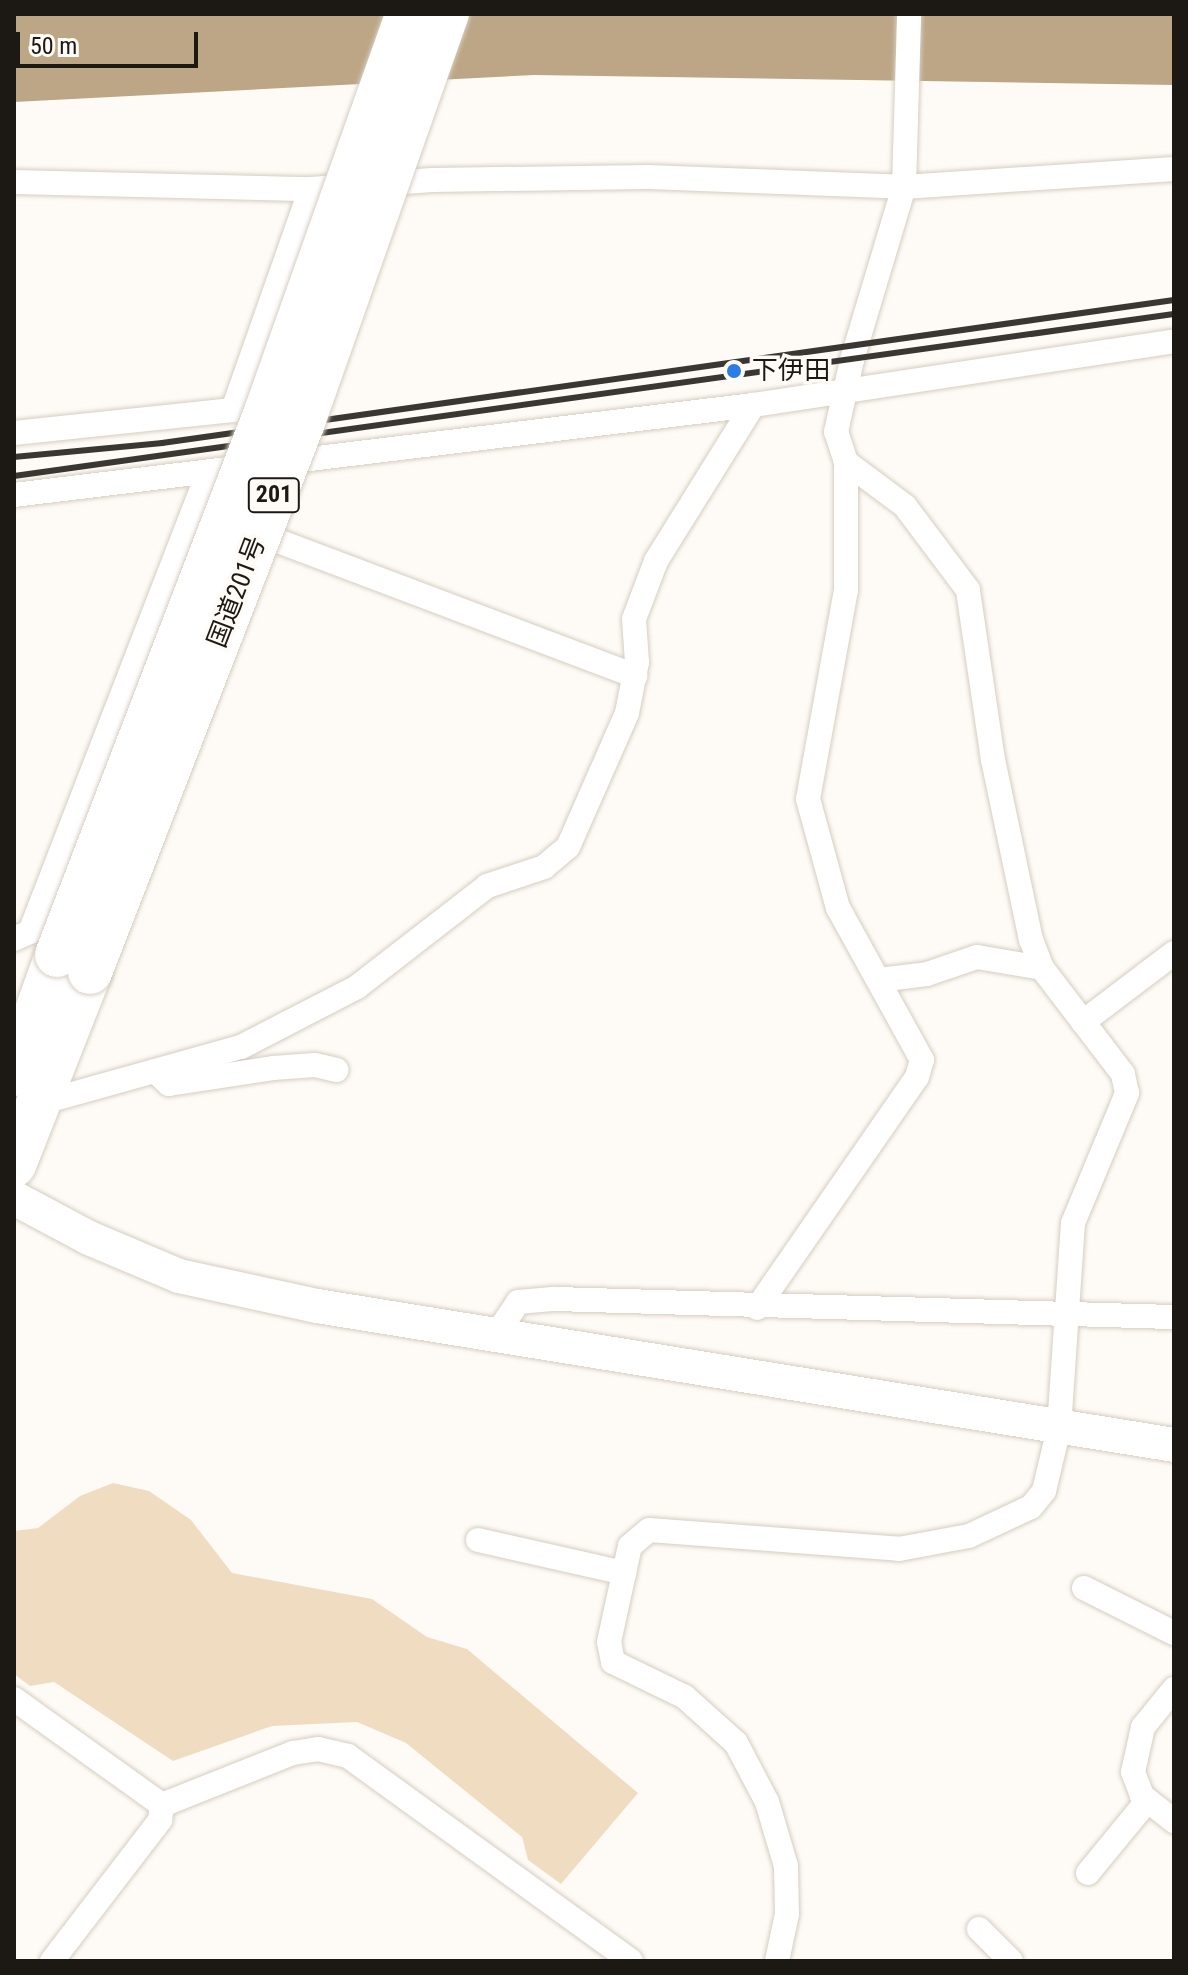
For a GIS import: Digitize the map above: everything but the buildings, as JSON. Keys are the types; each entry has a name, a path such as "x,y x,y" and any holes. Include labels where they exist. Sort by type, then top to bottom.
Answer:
{"highway":[{"name":"国道201号","path":"14,1165 27,1089 408,14"},
{"name":"国道201号","path":"73,963 303,422 447,14"}],"street":[{"path":"757,1308 917,1077 922,1060 838,908 808,799 846,590 846,462 836,432 845,388 904,187 909,14"},
{"path":"14,182 311,189 432,180 648,177 904,187 1174,169"},
{"path":"14,433 233,410 311,189"},
{"path":"14,495 208,474 753,405 845,388 1174,341"},
{"path":"27,1089 155,1071 241,1047 357,987 487,886 544,867 568,847 627,713 635,676 634,619 656,561 753,405"},
{"path":"183,784 309,461"},
{"path":"777,1961 787,1914 786,1866 767,1802 736,1743 685,1697 613,1662 609,1642 630,1546 649,1530 899,1549 969,1536 1031,1507 1044,1491 1059,1428 1073,1223 1127,1093 1123,1074 1042,968 1031,940 993,760 968,590 905,506 846,462"},
{"path":"14,939 30,932 208,474"},
{"path":"278,541 635,676"},
{"path":"1083,1022 1174,953"},
{"path":"879,980 927,974 977,957 1042,968"},
{"path":"155,1071 169,1084 301,1066 336,1070"},
{"path":"14,1198 89,1238 179,1276 317,1306 498,1332 1174,1445"},
{"path":"498,1332 518,1302 542,1300 757,1308 870,1305 1174,1317"},
{"path":"478,1540 624,1573"},
{"path":"1084,1588 1174,1633"},
{"path":"1174,1689 1143,1727 1135,1748 1133,1772 1148,1800 1174,1821"},
{"path":"14,1699 162,1805"},
{"path":"162,1805 293,1753 318,1749 348,1756 631,1961"},
{"path":"1088,1873 1148,1800"},
{"path":"52,1961 160,1820 162,1805"},
{"path":"979,1929 1011,1961"}],"shaded area":[{"path":"14,14 1174,14 1174,85 534,75 14,102"},
{"path":"113,1483 149,1491 191,1520 232,1573 372,1599 427,1637 467,1649 638,1793 561,1884 528,1860 522,1837 406,1743 357,1722 272,1726 173,1761 54,1682 30,1686 14,1674 14,1531 38,1528 80,1496"}],"railway":[{"path":"14,457 162,443 1174,300"},
{"path":"14,476 1174,314"}],"place":[{"name":"下伊田","path":"734,371"}]}
